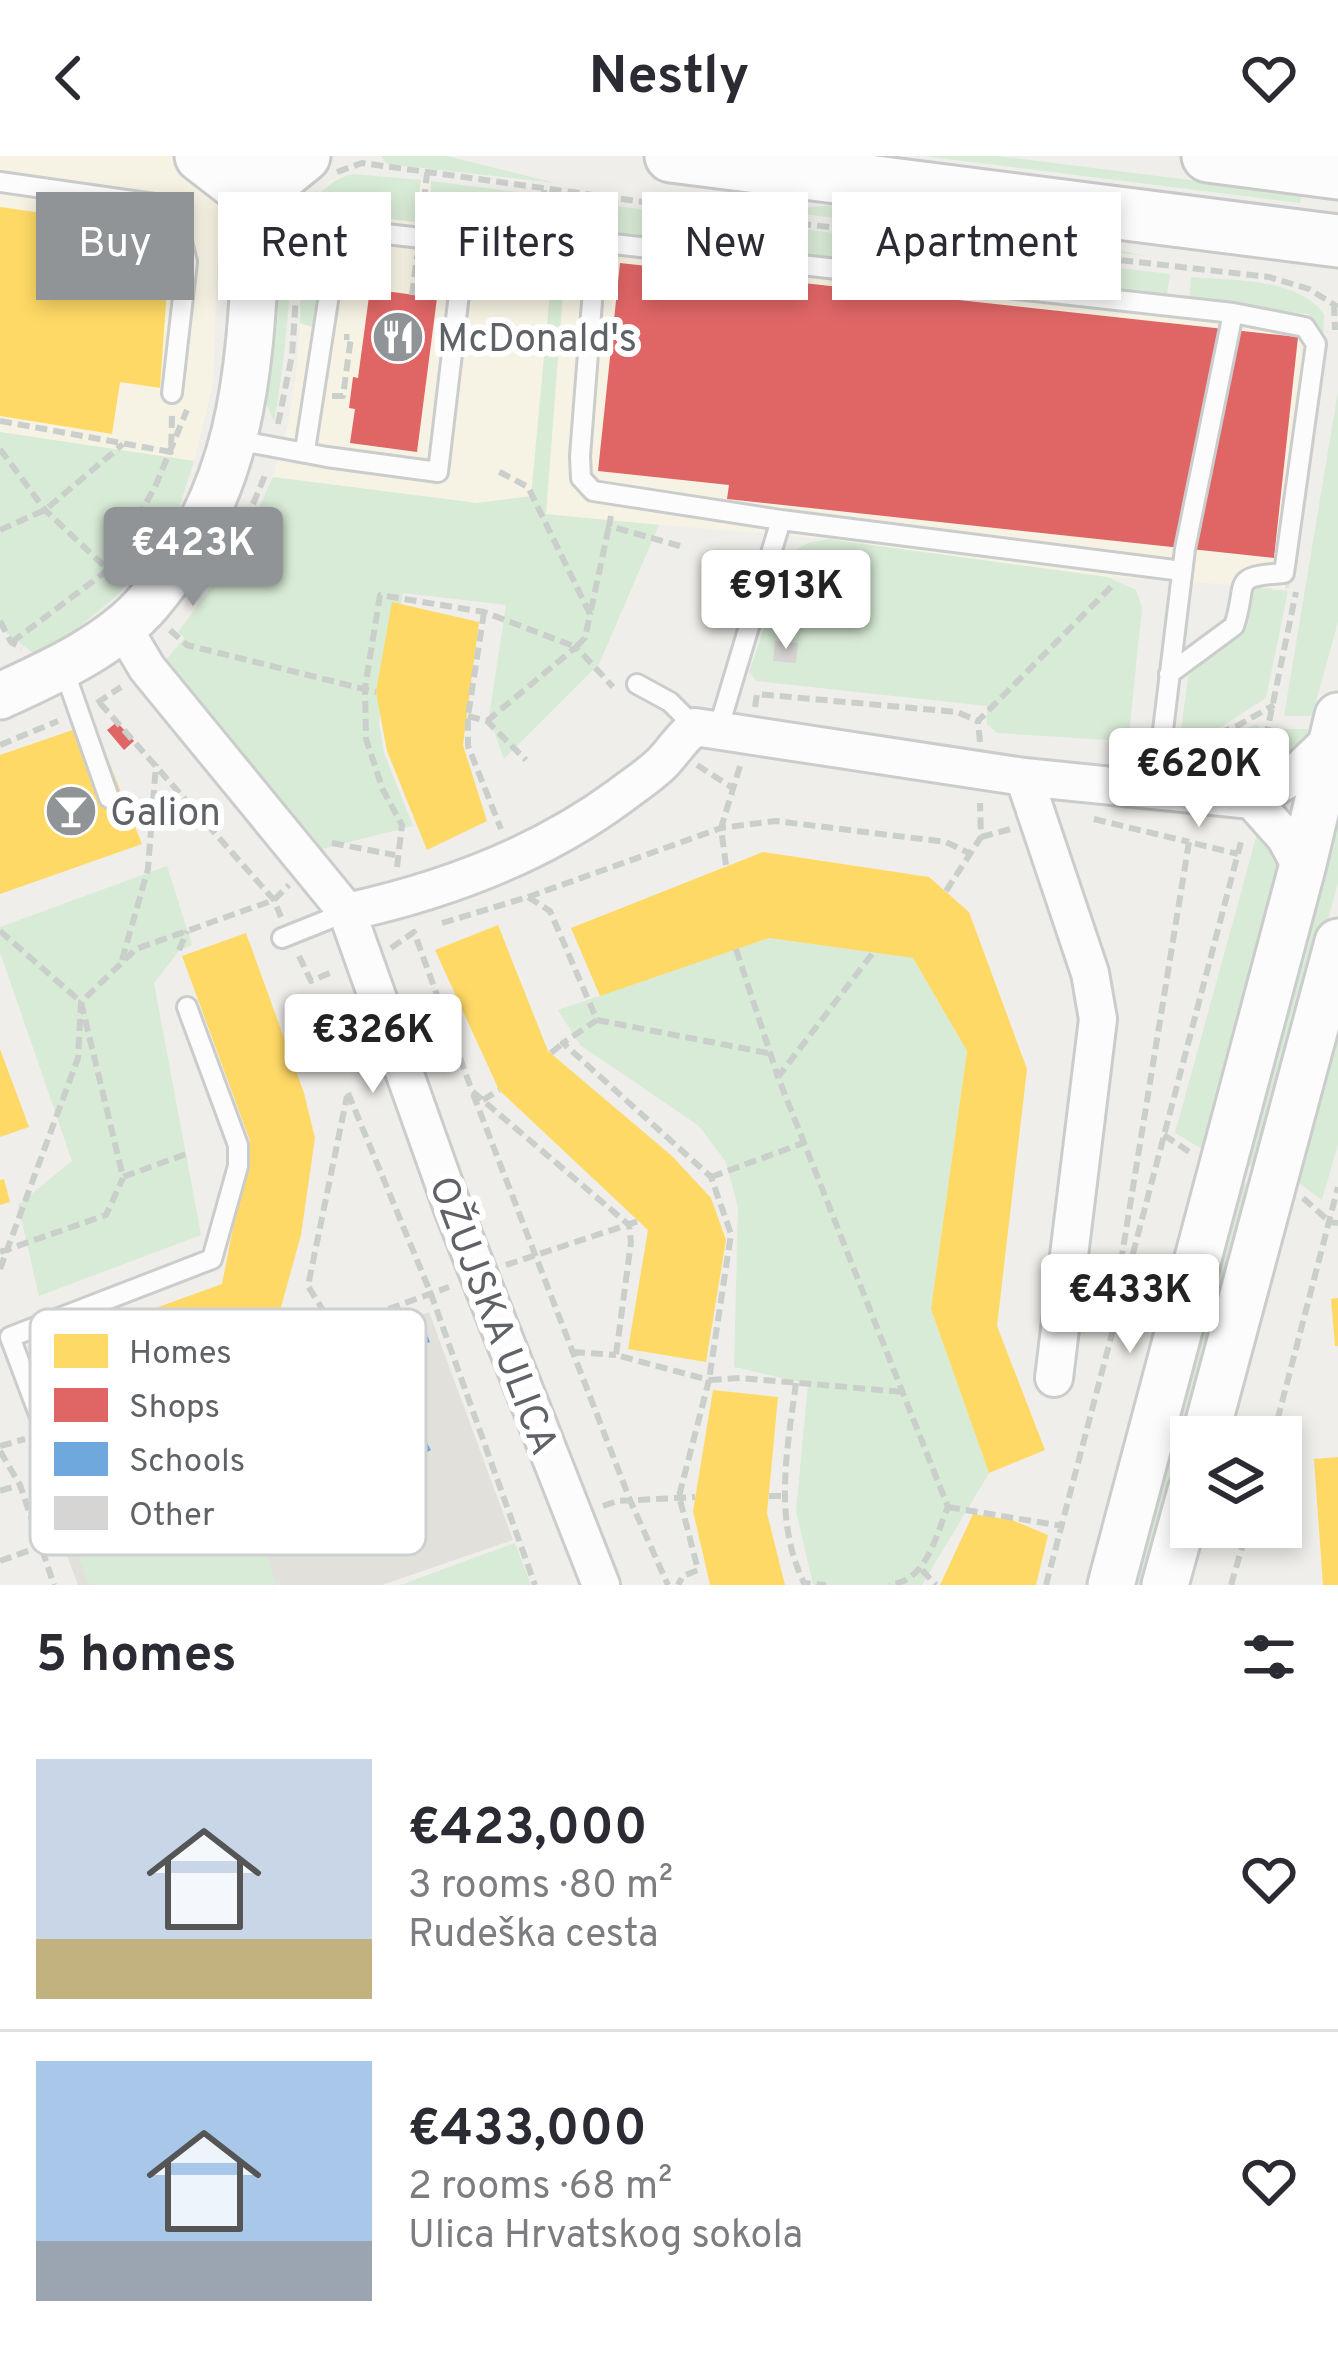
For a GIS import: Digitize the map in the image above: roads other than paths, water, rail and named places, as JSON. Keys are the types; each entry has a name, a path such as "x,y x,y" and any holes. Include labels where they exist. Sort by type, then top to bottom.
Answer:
{"main road":[{"path":"201,156 290,179"},
{"path":"671,156 1338,241"},
{"path":"1208,156 1338,173"}],"street":[{"path":"0,696 146,621 257,432 250,348 290,179"},
{"name":"OŽUJSKA ULICA","path":"146,621 147,668 347,912 480,1275 601,1585"},
{"path":"347,912 401,900 513,856 593,815 695,735 979,772 1252,800 1313,761 1336,727"},
{"path":"1111,1585 1336,727"},
{"path":"1024,777 1090,973 1097,1019 1054,1378"},
{"path":"1252,800 1285,837 1302,868"},
{"path":"1211,1416 1338,942"},
{"path":"1165,1585 1175,1548"}],"lane":[{"path":"0,182 154,204 179,230 187,262 172,393"},
{"path":"257,432 305,450 327,457 439,472 465,243 351,230 337,243 305,450"},
{"path":"1169,674 1234,626 1244,582 1250,576 1284,573 1316,344 1305,327 1233,314 604,243 596,251 581,478 593,491 1182,571"},
{"path":"1156,788 1182,571 1233,314"},
{"path":"695,735 781,520"},
{"path":"63,667 109,798"},
{"path":"629,690 670,702 695,735"},
{"path":"282,938 347,912"},
{"path":"83,1309 212,1259 238,1166 238,1145 187,1007"},
{"path":"30,1329 10,1337 30,1390"}],"place":[{"name":"McDonald's","path":"398,337"},
{"name":"Galion","path":"71,811"}]}
